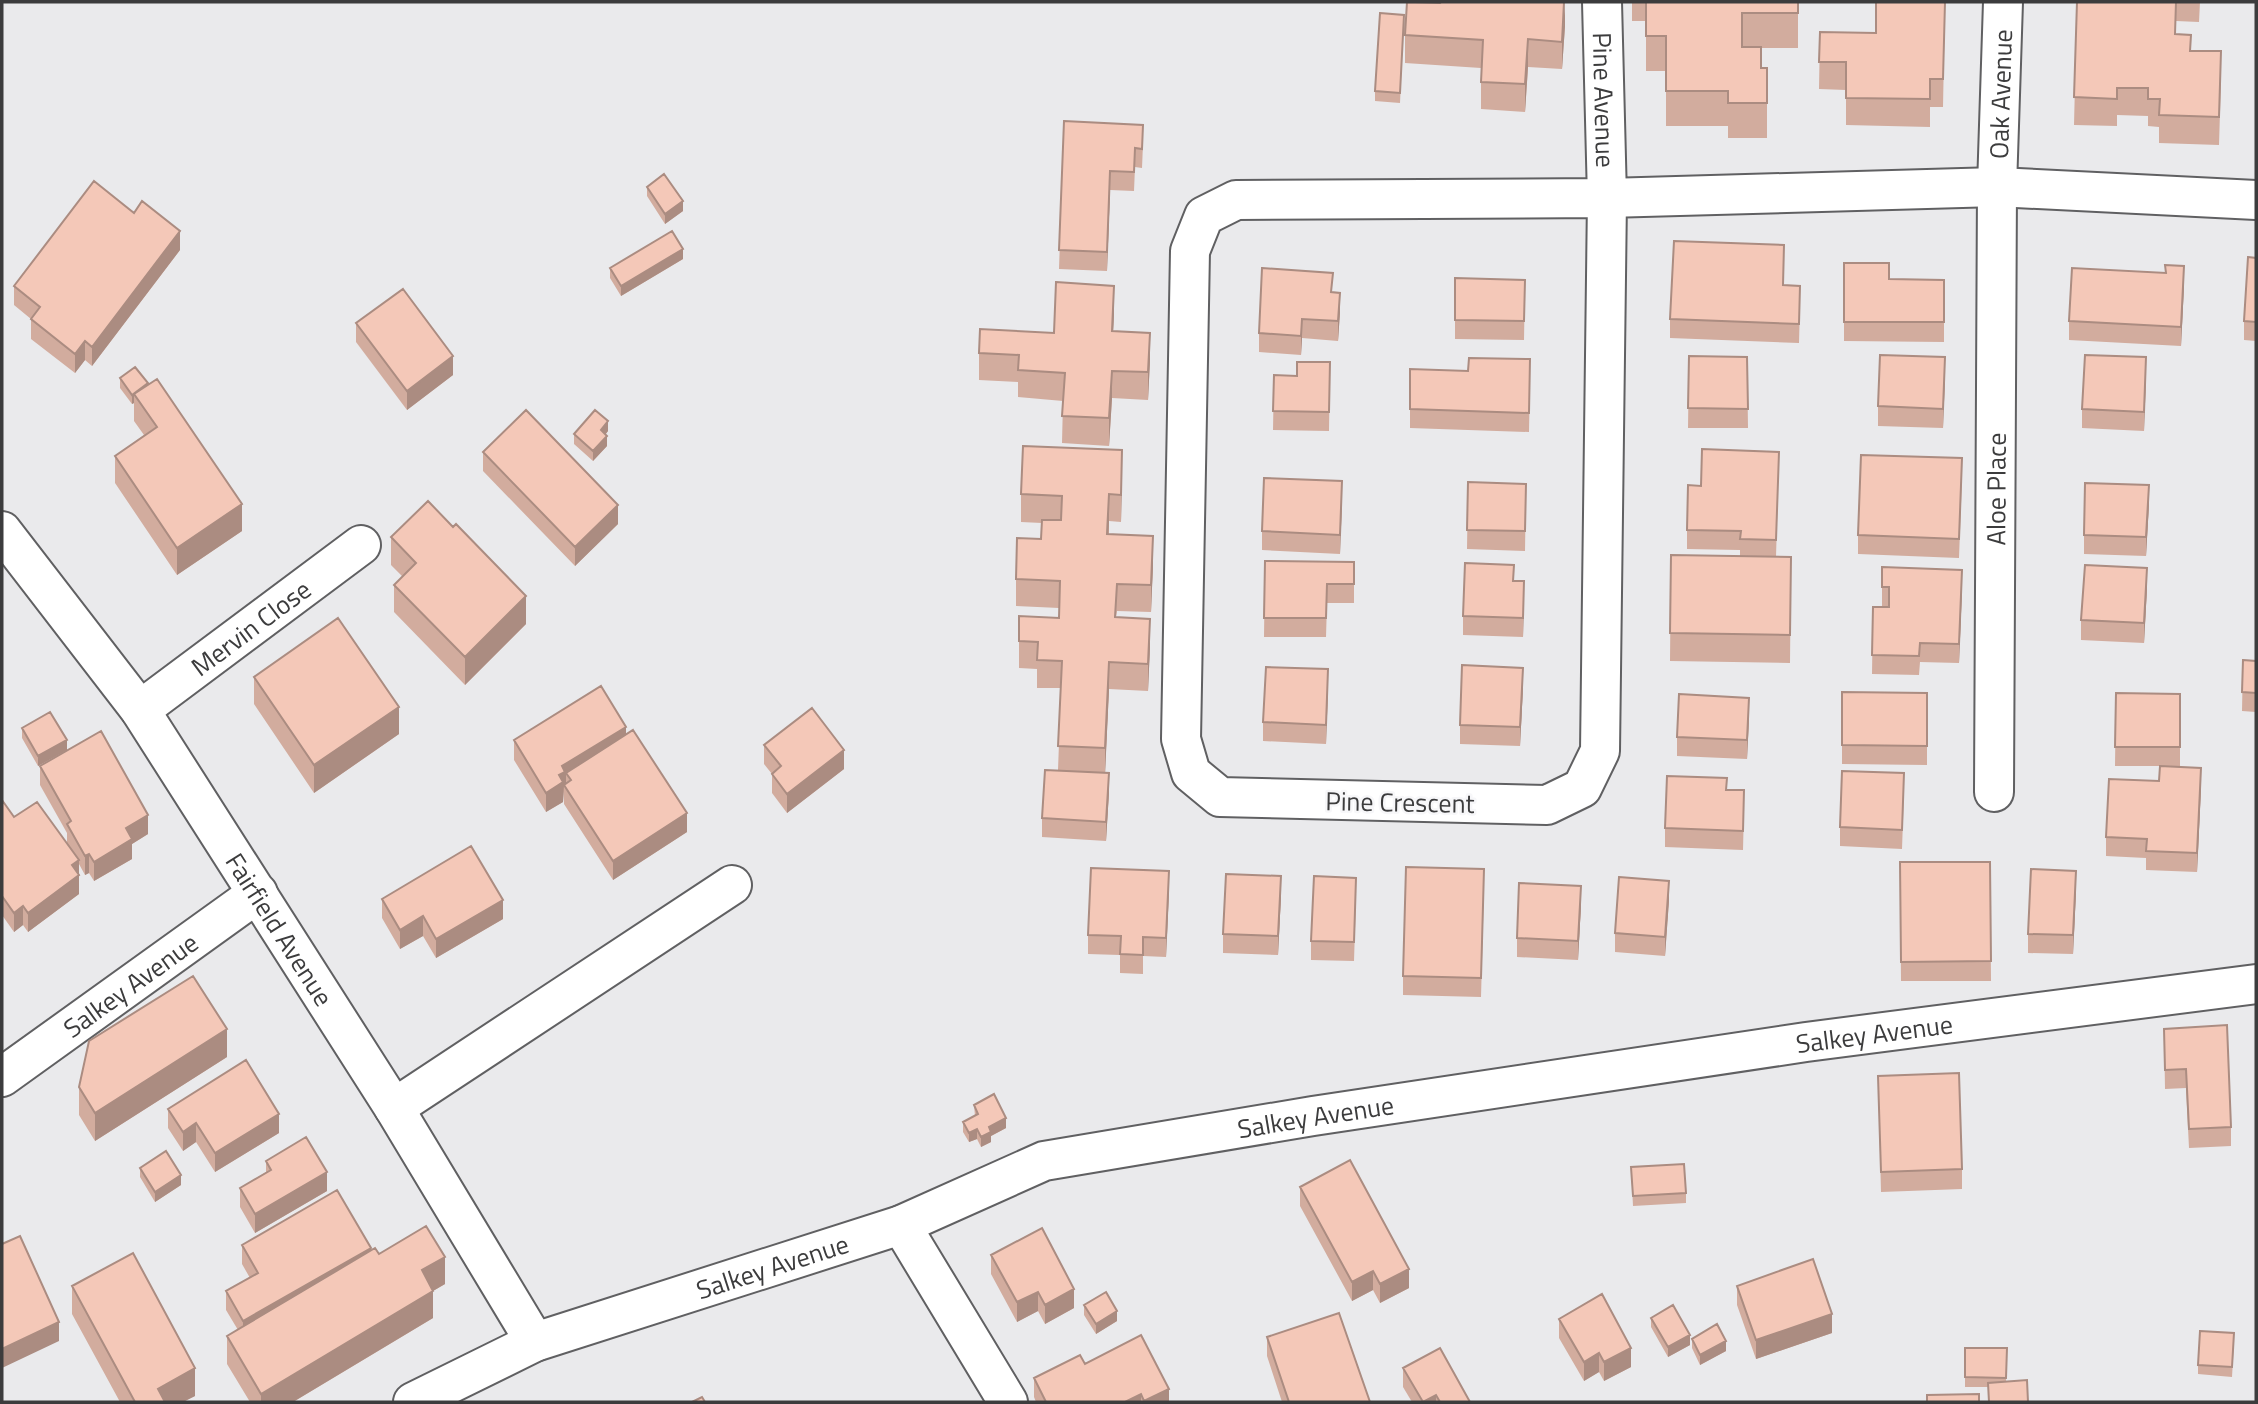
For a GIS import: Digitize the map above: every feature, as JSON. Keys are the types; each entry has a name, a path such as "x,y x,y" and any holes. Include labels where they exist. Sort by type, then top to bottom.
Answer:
{"street":[{"name":"Pine Avenue","path":"1602,2 1607,198"},
{"name":"Oak Avenue","path":"1997,187 2003,2"},
{"path":"1607,198 1997,187 2256,200"},
{"name":"Aloe Place","path":"1994,792 1997,187"},
{"name":"Pine Crescent","path":"1607,198 1601,751 1582,788 1547,805 1220,797 1191,773 1181,739 1190,251 1204,216 1236,200 1607,198"},
{"name":"Fairfield Avenue","path":"2,531 140,710 394,1108 536,1342"},
{"name":"Mervin Close","path":"140,710 361,545"},
{"path":"394,1108 732,885"},
{"name":"Salkey Avenue","path":"2,1077 258,893"},
{"name":"Salkey Avenue","path":"424,1400 536,1342 901,1225 1044,1161 1313,1115 1806,1042 2256,984"},
{"path":"901,1225 1008,1402"}],"building":[{"path":"1407,2 1564,2 1562,42 1528,39 1525,84 1481,82 1483,40 1405,35"},
{"path":"1646,2 1798,2 1798,13 1742,13 1742,47 1761,47 1761,68 1767,68 1767,103 1728,103 1728,91 1666,91 1666,36 1646,36"},
{"path":"1876,2 1945,2 1943,79 1930,79 1930,99 1846,98 1846,62 1819,62 1820,32 1876,33"},
{"path":"2077,2 2176,2 2175,34 2191,35 2190,51 2221,51 2219,117 2159,115 2160,99 2148,99 2148,88 2117,88 2117,99 2074,97"},
{"path":"1380,13 1404,15 1400,93 1375,91"},
{"path":"1064,121 1143,125 1142,149 1135,148 1134,172 1110,171 1107,252 1059,250"},
{"path":"664,174 683,201 665,214 647,187"},
{"path":"94,181 134,213 142,201 180,231 92,347 85,341 75,354 31,319 40,307 14,286"},
{"path":"672,231 683,249 621,286 610,268"},
{"path":"1674,241 1784,245 1783,285 1800,286 1799,324 1670,319"},
{"path":"2248,257 2256,258 2256,322 2244,321"},
{"path":"1844,263 1889,263 1889,279 1944,280 1944,322 1844,322"},
{"path":"2165,265 2184,266 2181,327 2069,321 2072,268 2166,273"},
{"path":"1262,268 1333,273 1331,292 1340,293 1338,321 1302,319 1301,336 1259,333"},
{"path":"1455,278 1525,280 1524,321 1455,320"},
{"path":"1056,282 1114,286 1112,331 1150,333 1148,372 1112,371 1109,418 1062,416 1065,373 1018,370 1019,355 979,353 980,329 1054,333"},
{"path":"403,289 453,356 407,391 356,323"},
{"path":"1880,355 1945,357 1943,409 1878,406"},
{"path":"2085,355 2146,357 2144,412 2082,409"},
{"path":"1689,356 1747,357 1748,409 1688,408"},
{"path":"1469,358 1530,359 1529,413 1410,409 1410,369 1468,371"},
{"path":"1297,362 1330,362 1329,412 1273,411 1274,375 1297,376"},
{"path":"135,367 148,383 132,395 120,378"},
{"path":"157,379 242,504 177,548 115,456 157,427 134,394"},
{"path":"526,410 618,505 575,547 483,452"},
{"path":"595,410 608,421 601,430 607,436 593,451 574,434"},
{"path":"1023,446 1122,450 1121,495 1109,494 1107,534 1153,536 1151,585 1117,584 1115,617 1150,619 1148,664 1109,662 1105,748 1058,746 1062,661 1037,660 1038,642 1019,641 1019,616 1059,618 1060,581 1016,579 1017,538 1041,539 1042,520 1061,520 1062,496 1021,494"},
{"path":"1702,449 1779,452 1776,540 1740,539 1741,531 1687,530 1688,485 1701,486"},
{"path":"1861,455 1962,458 1959,539 1858,535"},
{"path":"1264,478 1342,481 1340,535 1262,531"},
{"path":"1468,482 1526,484 1525,531 1467,530"},
{"path":"2085,483 2149,485 2146,537 2084,535"},
{"path":"428,501 453,527 456,524 526,596 465,657 394,585 416,563 391,537"},
{"path":"1671,555 1791,557 1790,635 1670,633"},
{"path":"1265,561 1354,562 1354,584 1327,584 1326,618 1264,618"},
{"path":"1465,563 1514,565 1513,581 1524,581 1523,618 1463,616"},
{"path":"2085,565 2147,568 2144,623 2081,620"},
{"path":"1882,567 1962,570 1959,644 1920,643 1919,656 1872,655 1873,607 1889,607 1889,587 1882,587"},
{"path":"338,618 399,707 314,765 254,677"},
{"path":"2243,660 2256,661 2256,693 2242,692"},
{"path":"1462,665 1523,668 1520,727 1460,725"},
{"path":"1266,667 1328,669 1326,725 1263,722"},
{"path":"601,686 626,727 562,766 565,772 559,775 563,782 546,793 514,740"},
{"path":"1842,692 1927,693 1927,746 1842,745"},
{"path":"2116,693 2180,694 2180,747 2115,747"},
{"path":"1679,694 1749,698 1747,740 1677,737"},
{"path":"812,708 844,750 787,794 772,774 781,766 764,745"},
{"path":"50,712 67,740 38,756 22,728"},
{"path":"633,730 687,813 613,861 564,785 571,780 566,773"},
{"path":"101,731 148,815 126,828 132,839 94,862 89,854 85,856 67,824 71,821 40,766"},
{"path":"2160,766 2201,768 2197,853 2146,851 2147,839 2106,837 2109,779 2159,781"},
{"path":"1045,770 1109,773 1106,822 1042,818"},
{"path":"1842,771 1904,773 1902,830 1840,827"},
{"path":"1667,776 1727,778 1726,790 1744,790 1743,831 1665,828"},
{"path":"2,800 14,817 37,802 79,860 72,865 79,875 28,913 23,906 14,913 2,896"},
{"path":"471,846 503,900 436,939 423,916 400,930 382,899"},
{"path":"1900,862 1990,862 1991,961 1901,962"},
{"path":"1406,867 1484,869 1481,978 1403,976"},
{"path":"1091,868 1169,871 1166,938 1143,937 1143,955 1120,954 1121,936 1088,935"},
{"path":"2031,869 2076,871 2073,935 2028,934"},
{"path":"1226,874 1281,876 1278,936 1223,934"},
{"path":"1314,876 1356,878 1354,942 1311,941"},
{"path":"1619,877 1669,881 1665,937 1615,933"},
{"path":"1519,883 1581,886 1578,941 1517,938"},
{"path":"193,976 227,1029 95,1113 79,1087 89,1041"},
{"path":"2227,1025 2231,1127 2189,1129 2186,1069 2165,1070 2164,1029"},
{"path":"246,1060 279,1114 215,1153 196,1123 183,1132 168,1109"},
{"path":"1959,1073 1962,1169 1881,1172 1878,1076"},
{"path":"994,1094 1006,1118 989,1127 991,1132 981,1137 977,1129 969,1133 963,1122 978,1114 974,1105"},
{"path":"306,1137 327,1172 255,1214 240,1188 271,1170 266,1161"},
{"path":"166,1151 181,1175 155,1192 140,1168"},
{"path":"1350,1160 1409,1269 1380,1284 1373,1271 1352,1282 1300,1187"},
{"path":"1684,1164 1686,1193 1633,1196 1631,1167"},
{"path":"337,1190 371,1248 243,1321 226,1291 258,1273 242,1245"},
{"path":"426,1226 445,1257 422,1270 433,1291 261,1394 227,1336 375,1248 379,1254"},
{"path":"1042,1228 1074,1289 1045,1305 1038,1292 1017,1302 991,1255"},
{"path":"20,1236 59,1322 2,1349 2,1244"},
{"path":"133,1253 195,1368 158,1389 165,1402 135,1402 72,1286"},
{"path":"1813,1259 1832,1314 1756,1340 1737,1286"},
{"path":"1106,1292 1117,1311 1096,1324 1084,1305"},
{"path":"1602,1294 1631,1348 1604,1362 1599,1353 1584,1362 1559,1319"},
{"path":"1673,1305 1690,1335 1668,1347 1651,1318"},
{"path":"1339,1313 1370,1402 1289,1402 1267,1337"},
{"path":"1717,1324 1726,1341 1700,1355 1692,1339"},
{"path":"2200,1331 2234,1333 2232,1367 2198,1365"},
{"path":"1141,1335 1169,1389 1144,1401 1141,1394 1125,1402 1046,1402 1034,1378 1080,1355 1085,1364"},
{"path":"1440,1348 1470,1402 1440,1402 1436,1395 1423,1402 1403,1368"},
{"path":"1965,1348 2007,1348 2006,1378 1965,1377"},
{"path":"2027,1380 2028,1402 1989,1402 1988,1383"},
{"path":"1979,1394 1979,1402 1927,1402 1927,1395"},
{"path":"702,1397 705,1402 692,1402"}]}
